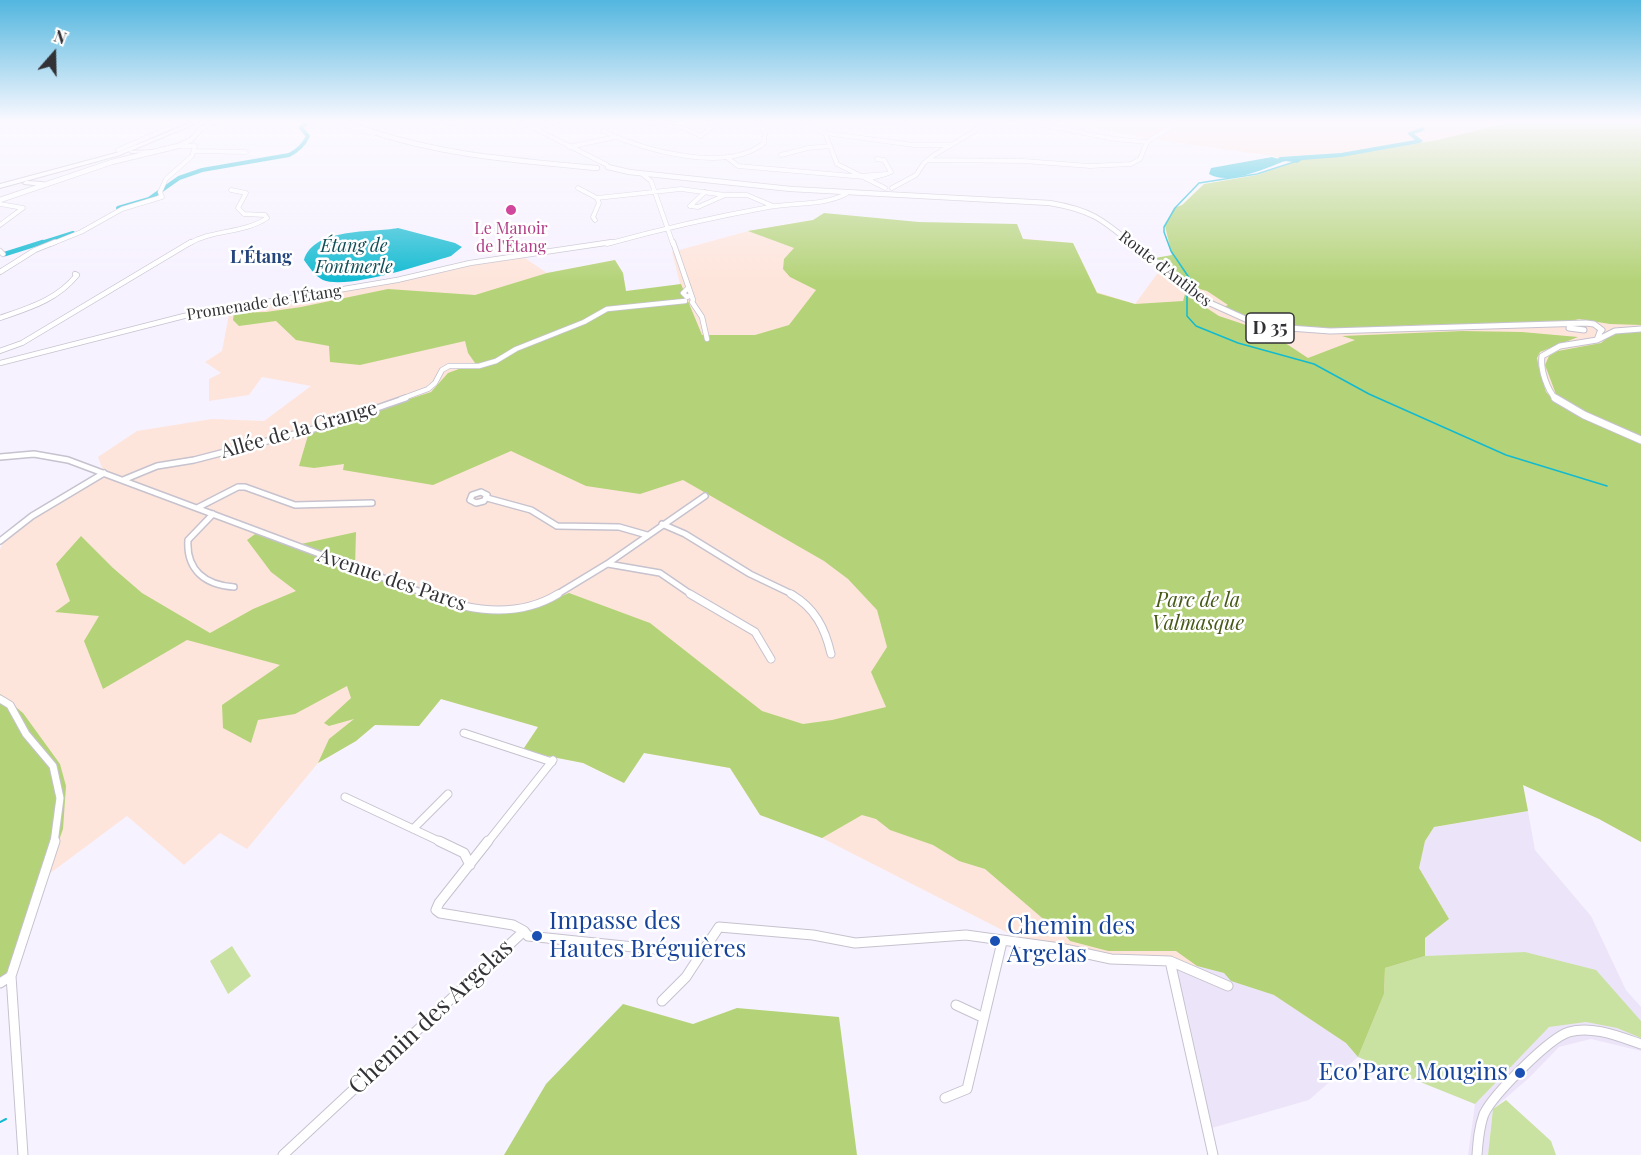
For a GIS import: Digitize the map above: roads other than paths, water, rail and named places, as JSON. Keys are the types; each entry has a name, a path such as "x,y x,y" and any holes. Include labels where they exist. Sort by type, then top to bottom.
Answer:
{"highway":[{"path":"0,186 38,174"},
{"path":"9,182 40,174"},
{"path":"0,186 47,174"},
{"path":"0,186 39,185"}],"main road":[{"path":"0,202 39,185 74,174"},
{"path":"642,174 791,189 884,193"},
{"path":"649,174 839,196 884,193"},
{"name":"Route d'Antibes","path":"884,193 1056,204 1088,212 1108,224 1210,303 1232,314 1268,326 1314,331 1578,324 1583,322 1641,328"},
{"name":"Route d'Antibes","path":"992,200 1056,205 1087,213 1107,225 1200,300 1244,321 1279,330 1316,333 1453,327 1565,327 1601,332 1641,328"},
{"path":"1578,324 1594,337 1594,340"},
{"path":"1594,340 1601,332 1596,325"},
{"path":"1641,328 1615,331 1594,340 1560,346 1542,356 1541,362 1550,393 1568,407 1641,440"}],"street":[{"path":"0,272 35,250 81,232 122,209 162,197 161,193 166,179 171,174"},
{"path":"642,174 651,181 655,191 688,288 683,294 702,317 707,339"},
{"path":"828,174 864,177 886,174"},
{"path":"858,174 884,193 892,193 917,174"},
{"path":"651,181 655,175"},
{"path":"578,188 597,198 681,189 752,196 773,206"},
{"path":"0,351 22,343 204,235 255,226 267,218 265,215 244,214 238,208 246,193 242,190 231,190 225,193"},
{"path":"705,192 690,206 698,207 725,195"},
{"name":"Promenade de l'Étang","path":"0,363 184,316 396,280 470,263 594,247 668,226 773,206 832,201 839,196"},
{"path":"595,220 593,217 599,203 597,198"},
{"path":"0,202 22,208 0,225"},
{"path":"0,318 51,300 72,282 77,275 75,274"},
{"name":"Allée de la Grange","path":"123,480 157,466 194,460 325,426 428,389 435,383 442,370 449,366 479,366 496,361 516,349 584,322 607,309 689,299"},
{"name":"Avenue des Parcs","path":"0,457 24,453 46,453 294,546 361,568 433,597 462,607 481,610 519,609 536,605 607,564 705,496"},
{"path":"0,541 23,522 104,473"},
{"path":"197,508 238,487 245,486 256,488 282,502 300,506 372,503"},
{"path":"487,498 531,510 557,526 619,527 647,535"},
{"path":"213,514 188,540 188,558 192,567 211,584 219,587 234,587"},
{"path":"662,524 695,537 711,552 789,593 808,606 823,626 831,654"},
{"path":"607,564 660,573 711,608 755,632 771,658"},
{"path":"0,699 10,705 26,734 53,766 60,798 55,840 11,976 23,1155"},
{"path":"464,733 552,761 439,903 436,910 440,913 513,925 524,930"},
{"path":"413,829 448,794"},
{"path":"345,797 464,853 470,865"},
{"path":"662,1001 686,978 719,927 813,935 855,943 966,935 1002,942 1060,948 1110,959 1170,961 1228,986"},
{"name":"Chemin des Argelas","path":"283,1155 524,930 528,936 591,940 653,950 701,954"},
{"path":"945,1098 967,1089 1002,942"},
{"path":"1170,961 1213,1155"},
{"path":"0,983 11,976"},
{"path":"956,1005 984,1018"},
{"path":"1476,1155 1479,1129 1488,1107 1542,1051 1567,1032 1595,1032 1641,1044"}],"water":[{"path":"1209,174 1247,174 1226,178"},
{"name":"Étang de Fontmerle","path":"398,228 455,243 462,247 451,256 386,275 349,282 323,280 304,260 310,249 331,237"}],"waterway":[{"path":"118,208 149,199 179,178 191,174"},
{"path":"1196,288 1171,251 1164,227 1175,208 1199,183 1257,174"},
{"path":"38,244 73,233"},
{"path":"5,254 43,242"},
{"path":"1187,295 1187,316 1196,326 1238,343 1314,364 1369,394 1506,455 1607,486"},
{"path":"0,1122 6,1119"}],"place":[{"name":"Le Manoir de l'Étang","path":"511,210"},
{"name":"Impasse des Hautes Bréguières","path":"537,936"},
{"name":"Chemin des Argelas","path":"995,941"},
{"name":"Eco'Parc Mougins","path":"1520,1073"}],"district":[{"name":"L'Étang","path":"261,257"}],"park label":[{"name":"Parc de la Valmasque","path":"1198,612"}]}
